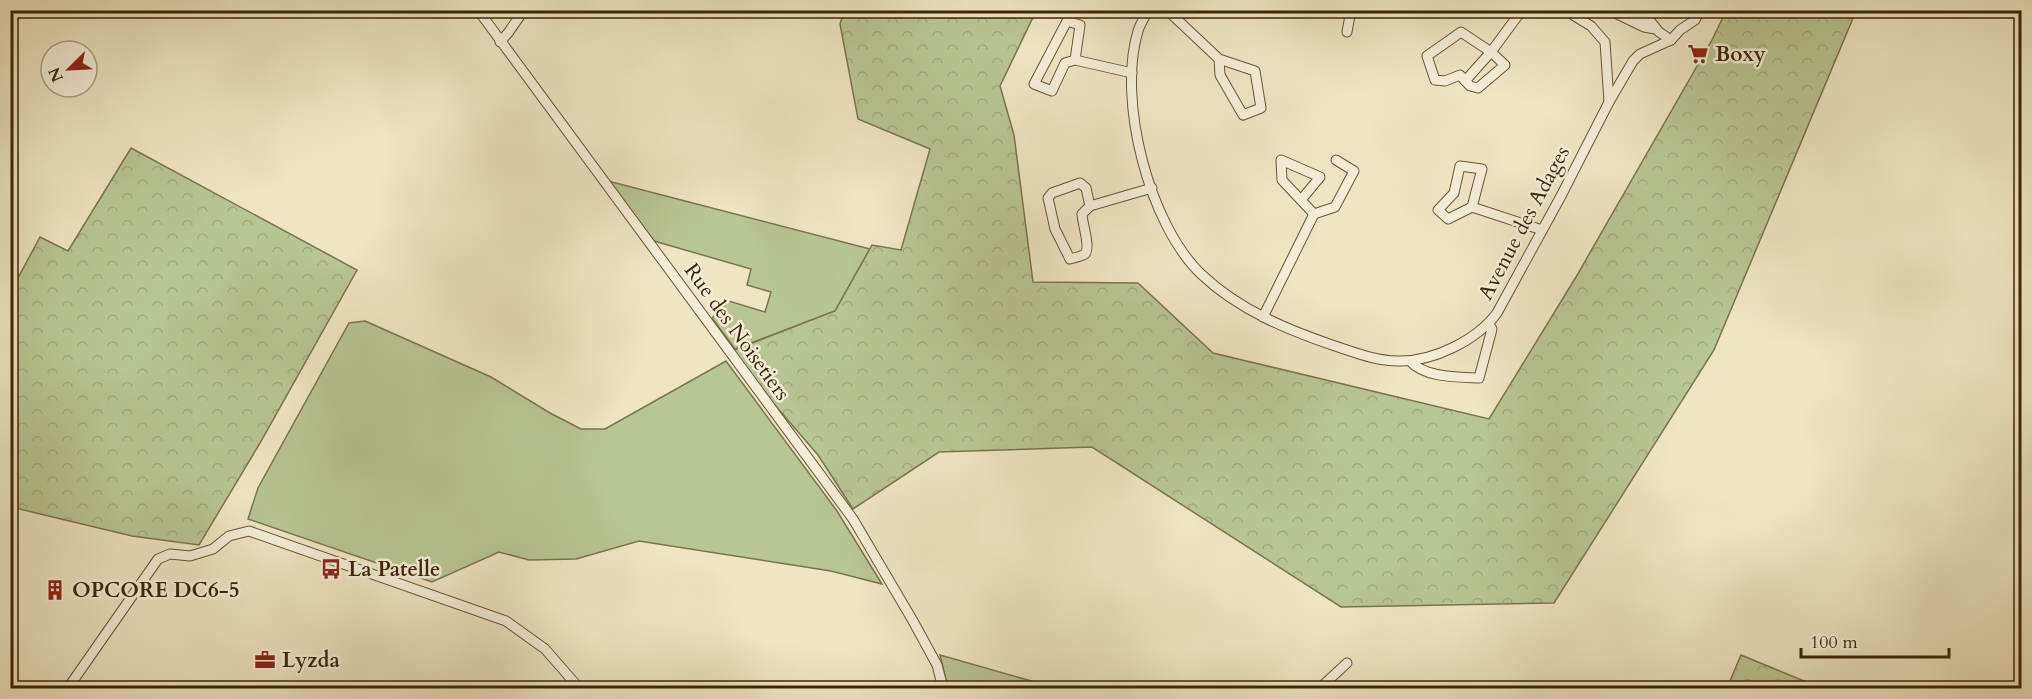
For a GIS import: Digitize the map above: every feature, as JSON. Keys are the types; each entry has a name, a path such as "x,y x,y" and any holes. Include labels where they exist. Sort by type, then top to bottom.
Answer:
{"street":[{"name":"Rue des Noisetiers","path":"478,10 853,519 937,665 943,688"},
{"path":"500,42 524,10"},
{"name":"Avenue des Adages","path":"1148,10 1138,30 1132,73 1132,104 1136,136 1162,216 1184,252 1200,273 1229,297 1263,317 1308,337 1384,360 1410,360 1436,354 1489,324 1633,61 1640,54 1671,40 1680,30 1695,20 1700,10"},
{"path":"1167,10 1219,59 1256,71 1262,108 1244,116 1220,75 1219,59"},
{"path":"1347,32 1351,10"},
{"path":"1465,81 1491,52 1522,10"},
{"path":"1565,10 1591,26 1605,42 1609,102"},
{"path":"1609,10 1644,27 1655,28"},
{"path":"1630,10 1651,22 1671,40"},
{"path":"1075,60 1080,25 1067,21 1034,84 1052,91 1065,63 1075,60 1132,73"},
{"path":"1461,32 1491,52 1505,65 1478,88 1470,86 1460,75 1445,81 1435,80 1427,56 1461,32"},
{"path":"1301,200 1320,177 1281,160 1282,180 1314,214"},
{"path":"1263,317 1314,214 1335,207 1354,171 1336,160"},
{"path":"1472,207 1482,169 1460,166 1454,193 1438,210 1448,219 1472,207 1542,230"},
{"path":"1090,206 1086,188 1080,183 1052,193 1048,198 1055,229 1070,259 1087,251 1088,242 1082,214 1090,206 1152,189"},
{"path":"1410,360 1415,366 1430,373 1479,378 1492,329 1489,324"},
{"path":"68,688 158,559 170,554 190,556 198,554 213,549 229,536 249,531 506,621 545,649 579,688"},
{"path":"1320,688 1347,663"}],"green space":[{"path":"844,11 1036,11 1000,86 1014,135 1033,282 1138,283 1213,353 1489,419 1576,277 1712,40 1726,11 1856,11 1714,350 1554,603 1341,607 1092,447 939,452 853,509 818,455 729,352 835,311 872,245 901,250 930,149 858,119 840,24"},
{"path":"131,148 357,270 260,443 199,545 132,536 11,507 11,291 40,237 68,251"},
{"path":"608,181 870,249 835,311 735,349 712,318 729,301 765,312 771,292 747,285 751,269 654,241"},
{"path":"365,321 491,377 581,429 605,429 726,361 837,511 882,584 831,571 639,541 576,559 529,560 499,552 432,582 248,519 258,488 349,323"},
{"path":"940,655 1056,688 948,688"},
{"path":"1741,655 1821,688 1727,688"}],"place":[{"name":"Boxy","path":"1698,54"},
{"name":"La Patelle","path":"331,569"},
{"name":"OPCORE DC6-5","path":"55,590"},
{"name":"Lyzda","path":"265,660"}]}
